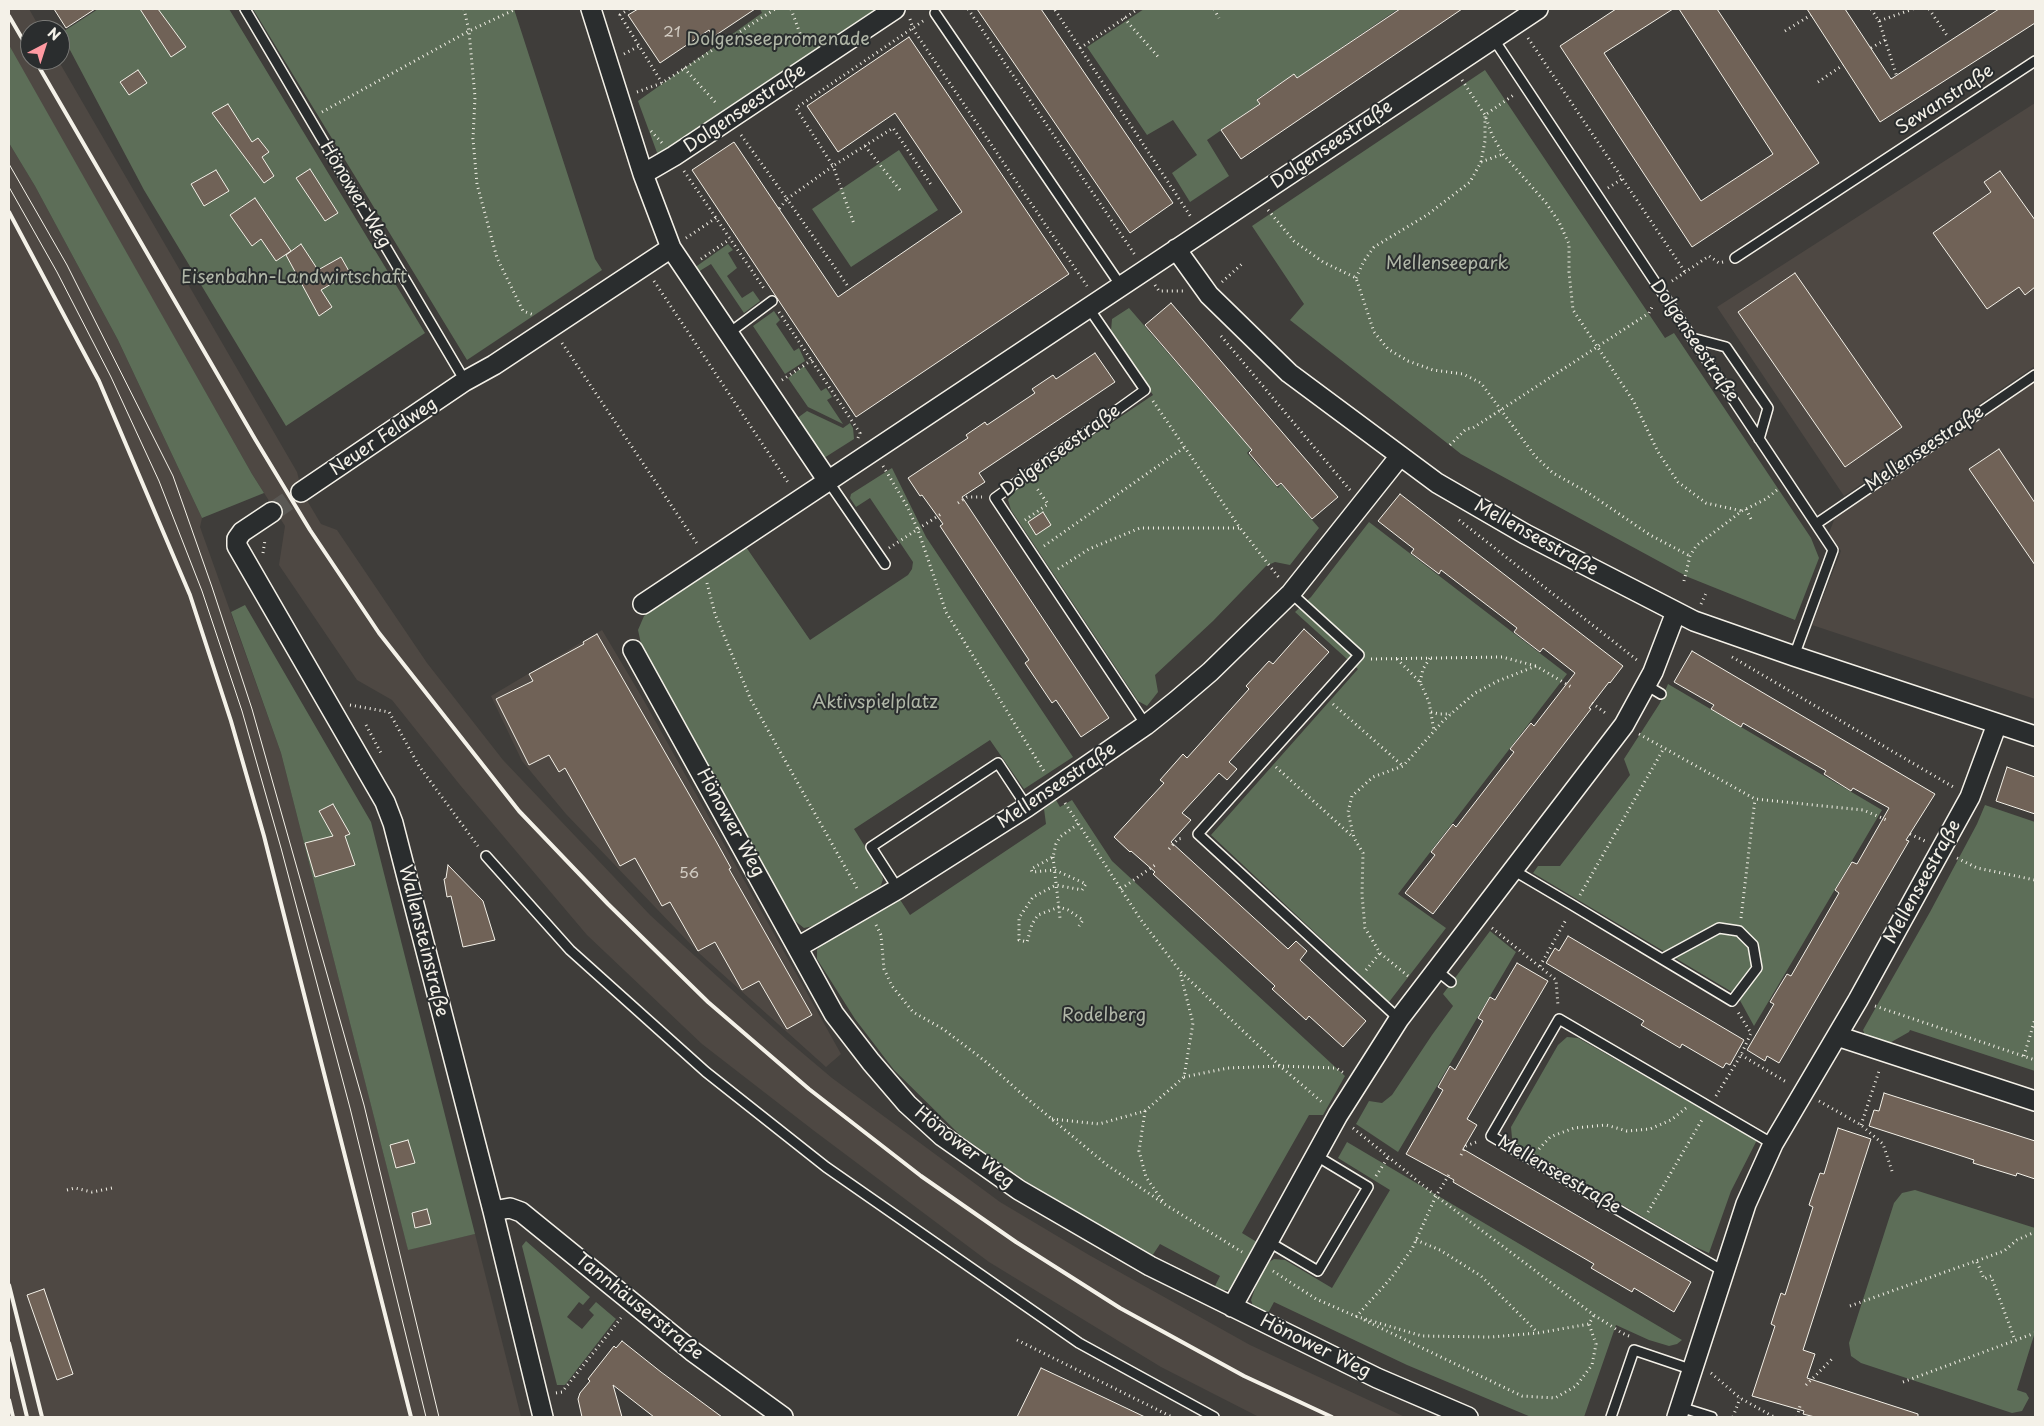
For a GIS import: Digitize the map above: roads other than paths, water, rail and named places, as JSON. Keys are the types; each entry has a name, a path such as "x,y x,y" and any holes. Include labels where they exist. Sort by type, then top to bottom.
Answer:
{"street":[{"path":"591,9 643,174 671,248 828,481"},
{"name":"Dolgenseestraße","path":"643,174 674,156 895,9"},
{"name":"Dolgenseestraße","path":"643,604 1538,9"},
{"path":"466,381 552,328 671,248"},
{"name":"Mellenseestraße","path":"1176,249 1209,295 1289,373 1437,483 1525,534 1694,621 2035,736"},
{"name":"Neuer Feldweg","path":"302,492 466,381"},
{"name":"Mellenseestraße","path":"798,947 898,889 1027,807 1146,725 1210,672 1291,593 1400,456"},
{"name":"Wallensteinstraße","path":"272,512 242,532 237,539 237,546 385,802 393,823 493,1211 543,1417"},
{"path":"1232,1308 1315,1155 1399,1019 1624,725 1653,684 1676,612"},
{"name":"Hönower Weg","path":"633,650 834,1014 866,1056 907,1104 942,1136 1019,1190 1095,1236 1232,1308 1377,1378 1468,1417"},
{"name":"Mellenseestraße","path":"1679,1412 1746,1204 1773,1144 1858,1000 1970,797 1998,724"},
{"path":"1837,1036 2035,1101"},
{"name":"Tannhäuserstraße","path":"493,1211 510,1208 521,1212 692,1351 783,1417"}],"lane":[{"name":"Hönower Weg","path":"245,9 466,381"},
{"path":"935,13 1121,286"},
{"name":"Dolgenseestraße","path":"1493,38 1833,550 1794,656"},
{"name":"Sewanstraße","path":"1735,258 2035,61"},
{"path":"729,333 772,301"},
{"name":"Dolgenseestraße","path":"1093,304 1145,390 995,498 1146,725"},
{"path":"1692,338 1726,347 1768,408 1759,438"},
{"name":"Mellenseestraße","path":"1816,524 2035,375"},
{"path":"828,481 885,564"},
{"path":"1291,593 1359,655 1198,834 1399,1019"},
{"path":"898,889 870,847 998,763 1027,807"},
{"path":"486,856 570,950 706,1072 826,1167 1079,1343 1214,1417"},
{"path":"1513,870 1662,959 1732,1000 1757,968 1753,945 1739,931 1719,928 1662,959"},
{"path":"1436,970 1451,982"},
{"name":"Mellenseestraße","path":"1724,1271 1491,1136 1559,1020 1773,1144"},
{"path":"1269,1242 1318,1271 1368,1187 1315,1155"},
{"path":"1611,1417 1634,1350 1694,1364"},
{"path":"1679,1412 1712,1417"}],"tunnel":[{"path":"272,512 301,492"}],"tram line":[{"path":"9,164 67,265 173,476 212,587 252,709 364,1105 439,1417"},
{"path":"9,187 57,272 111,377 159,481 202,591 242,711 281,848 350,1108 426,1417"}],"railway":[{"path":"9,16 20,35"},
{"path":"41,70 255,439 310,530 379,633 519,811 608,904 708,1002 809,1089 921,1176 1016,1242 1120,1308 1244,1376 1332,1417"},
{"path":"9,212 99,381 190,595 231,721 264,836 411,1417"},
{"path":"9,1285 42,1417"},
{"path":"9,1343 27,1417"},
{"path":"9,1400 13,1417"}],"park label":[{"name":"Dolgenseepromenade","path":"778,40"},
{"name":"Mellenseepark","path":"1447,264"},
{"name":"Eisenbahn-Landwirtschaft","path":"294,278"},
{"name":"Aktivspielplatz","path":"875,703"},
{"name":"Rodelberg","path":"1104,1016"}]}
